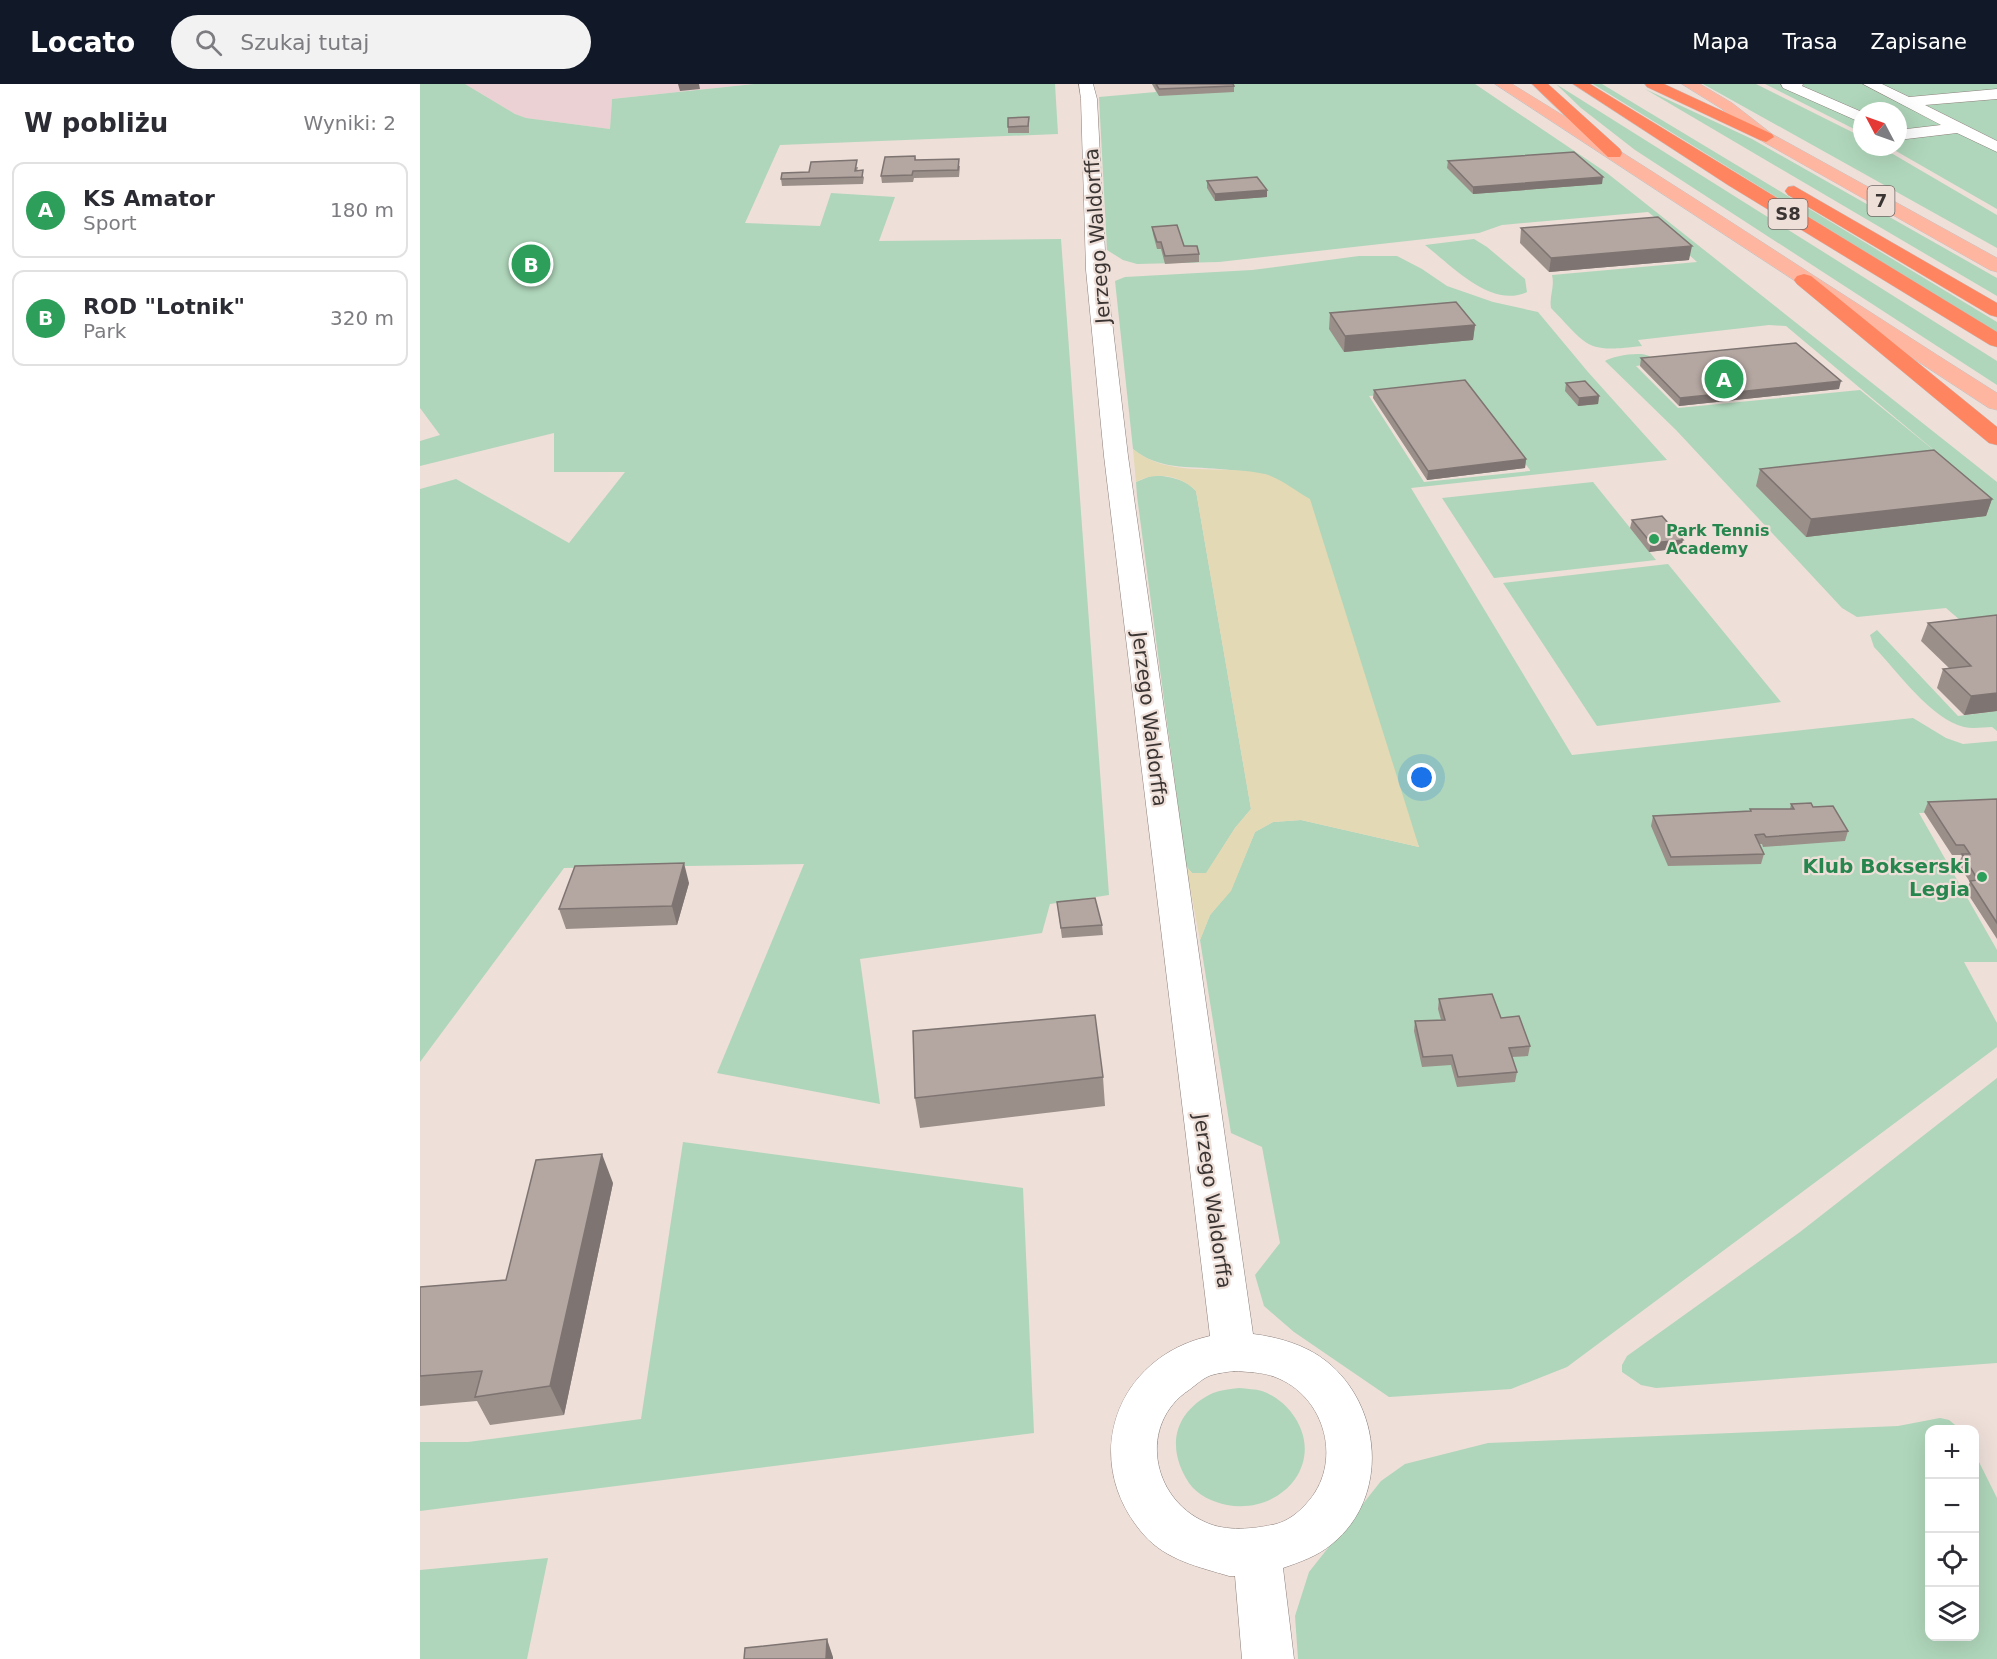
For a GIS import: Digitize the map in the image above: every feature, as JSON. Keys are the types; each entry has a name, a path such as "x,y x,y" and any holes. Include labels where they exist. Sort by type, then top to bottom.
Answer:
{"highway":[{"path":"1539,84 1614,153"},
{"name":"S8","path":"1580,84 1734,182 1997,341"},
{"name":"7","path":"1653,84 1766,137"},
{"name":"S8","path":"1782,183 1997,311"},
{"path":"1804,280 1997,438"}],"main road":[{"path":"1502,84 1614,153 1804,280 1997,403"},
{"path":"1689,84 1727,106 1766,137"},
{"name":"7","path":"1766,137 1997,266"}],"street":[{"name":"Jerzego Waldorffa","path":"1086,84 1089,99 1096,270 1116,456 1234,1352"},
{"path":"1796,84 1788,85 1853,114"},
{"path":"1870,84 1997,147"},
{"path":"1907,102 1997,94"},
{"path":"1907,134 1988,126"},
{"path":"1234,1352 1264,1354 1292,1364 1317,1380 1336,1403 1348,1430 1351,1463 1342,1494 1322,1523 1293,1542 1257,1553 1221,1552 1188,1540 1169,1527 1160,1520 1141,1493 1132,1462 1134,1429 1147,1398 1170,1374 1200,1358 1234,1352"},
{"path":"1257,1553 1268,1659"}],"shaded area":[{"path":"465,84 754,84 612,99 610,129 526,118 515,114"}],"green space":[{"path":"420,84 465,84 515,114 526,118 610,129 612,99 754,84 1055,84 1058,134 780,145 745,223 820,226 831,193 895,197 879,241 1061,239 1109,895 1050,904 1042,933 860,959 880,1104 717,1073 804,864 564,868 420,1062 420,489 456,479 569,543 625,472 554,472 554,433 420,466 420,441 440,435 420,408"},
{"path":"1152,84 1475,84 1607,173 1997,482 1997,631 1976,634 1946,608 1857,617 1842,608 1676,430 1605,361 1627,355 1649,356 1656,363 1636,366 1678,408 1860,390 1947,461 1786,326 1769,325 1638,340 1642,346 1609,348 1598,347 1581,339 1551,308 1552,275 1697,262 1660,229 1667,227 1648,212 1502,225 1479,233 1219,262 1137,264 1123,260 1107,250 1099,97 1156,92"},
{"path":"1556,84 1997,361 1997,385 1635,150 1581,108"},
{"path":"1593,84 1602,84 1997,322 1997,333"},
{"path":"1703,84 1756,84 1853,132 1853,156 1896,156 1997,215 1997,248"},
{"path":"1765,84 1997,84 1997,209 1905,156 1907,156 1907,102 1853,102 1853,128"},
{"path":"1645,89 1752,139 1997,278 1997,296"},
{"path":"1474,239 1525,279 1527,292 1513,296 1500,295 1486,290 1459,273 1425,245"},
{"path":"1359,256 1397,256 1447,286 1493,302 1538,312 1667,460 1411,488 1572,755 1913,718 1946,738 1963,744 1997,741 1997,810 1919,813 1997,950 1997,962 1964,962 1997,1023 1997,1047 1567,1367 1511,1389 1389,1397 1294,1332 1264,1306 1255,1275 1280,1243 1262,1147 1231,1133 1200,940 1210,915 1231,890 1255,832 1273,822 1301,820 1419,847 1267,475 1163,464 1133,449 1115,281 1125,277 1252,270","holes":["1466,387 1530,470 1424,482 1369,396"]},
{"path":"1153,475 1182,481 1196,491 1251,809 1235,828 1206,874 1192,873 1186,866 1137,496 1136,482"},
{"path":"1593,482 1656,560 1494,578 1442,498"},
{"path":"1668,564 1781,702 1597,726 1503,583"},
{"path":"1877,630 1958,716 1997,711 1997,731 1992,727 1964,727 1939,714 1927,704 1874,647 1870,635"},
{"path":"1997,1078 1997,1363 1656,1388 1641,1385 1622,1372 1622,1365 1627,1356 1800,1232"},
{"path":"683,1142 1023,1188 1034,1433 420,1511 420,1442 468,1442 641,1419"},
{"path":"1239,1388 1262,1391 1285,1405 1301,1430 1305,1449 1302,1466 1294,1481 1281,1493 1266,1502 1247,1506 1222,1504 1196,1491 1182,1470 1177,1457 1176,1444 1177,1432 1189,1410 1213,1393"},
{"path":"1940,1418 1949,1420 1955,1425 1925,1425 1925,1641 1979,1641 1979,1462 1997,1498 1997,1659 1298,1659 1295,1616 1309,1572 1381,1481 1405,1464 1488,1443 1898,1426"},
{"path":"548,1558 527,1659 420,1659 420,1570"}],"sand":[{"path":"1133,449 1162,464 1265,474 1310,499 1419,847 1301,820 1273,822 1255,832 1231,891 1210,915 1200,940 1186,866 1192,873 1206,873 1235,828 1251,809 1196,491 1183,481 1168,476 1151,477 1136,482"}],"building":[{"path":"1156,84 1233,84 1234,86 1159,89"},
{"path":"1029,117 1028,126 1008,127 1008,118"},
{"path":"1574,152 1603,177 1473,187 1448,161"},
{"path":"915,156 915,160 959,159 958,170 913,171 912,175 881,176 885,157"},
{"path":"857,160 855,171 863,170 862,177 781,179 782,173 809,172 811,162"},
{"path":"1257,177 1267,190 1215,194 1207,181"},
{"path":"1658,217 1692,246 1551,258 1521,228"},
{"path":"1177,225 1184,246 1197,246 1199,254 1165,256 1161,242 1157,242 1152,227"},
{"path":"1456,302 1475,325 1345,336 1330,313"},
{"path":"1796,343 1841,381 1680,398 1641,358"},
{"path":"1465,380 1526,459 1428,471 1374,390"},
{"path":"1585,381 1599,396 1579,398 1566,383"},
{"path":"1934,450 1992,499 1811,519 1760,469"},
{"path":"1662,516 1683,540 1651,543 1632,520"},
{"path":"1997,615 1997,693 1971,696 1943,669 1971,666 1928,623"},
{"name":"Klub Bokserski Legia","path":"1997,799 1997,923 1970,881 1978,880 1962,854 1970,854 1964,845 1956,845 1928,802"},
{"path":"1811,803 1813,807 1833,806 1848,831 1766,837 1764,834 1755,835 1764,854 1671,857 1653,816 1751,811 1750,809 1794,809 1791,804"},
{"path":"684,863 672,906 559,909 575,866"},
{"path":"1095,898 1102,925 1061,928 1057,902"},
{"path":"1492,994 1501,1018 1519,1016 1530,1046 1509,1048 1517,1072 1458,1077 1452,1055 1423,1057 1415,1021 1445,1020 1439,999"},
{"path":"1095,1015 1103,1077 915,1098 913,1031"},
{"path":"602,1154 550,1386 475,1397 482,1371 420,1376 420,1287 506,1280 536,1160"},
{"path":"827,1639 826,1659 744,1659 745,1648"}],"place":[{"name":"ROD \"Lotnik\"","path":"531,264"},
{"name":"KS Amator","path":"1724,379"},
{"name":"Park Tennis Academy","path":"1654,539"},
{"name":"Klub Bokserski Legia","path":"1982,877"}]}
